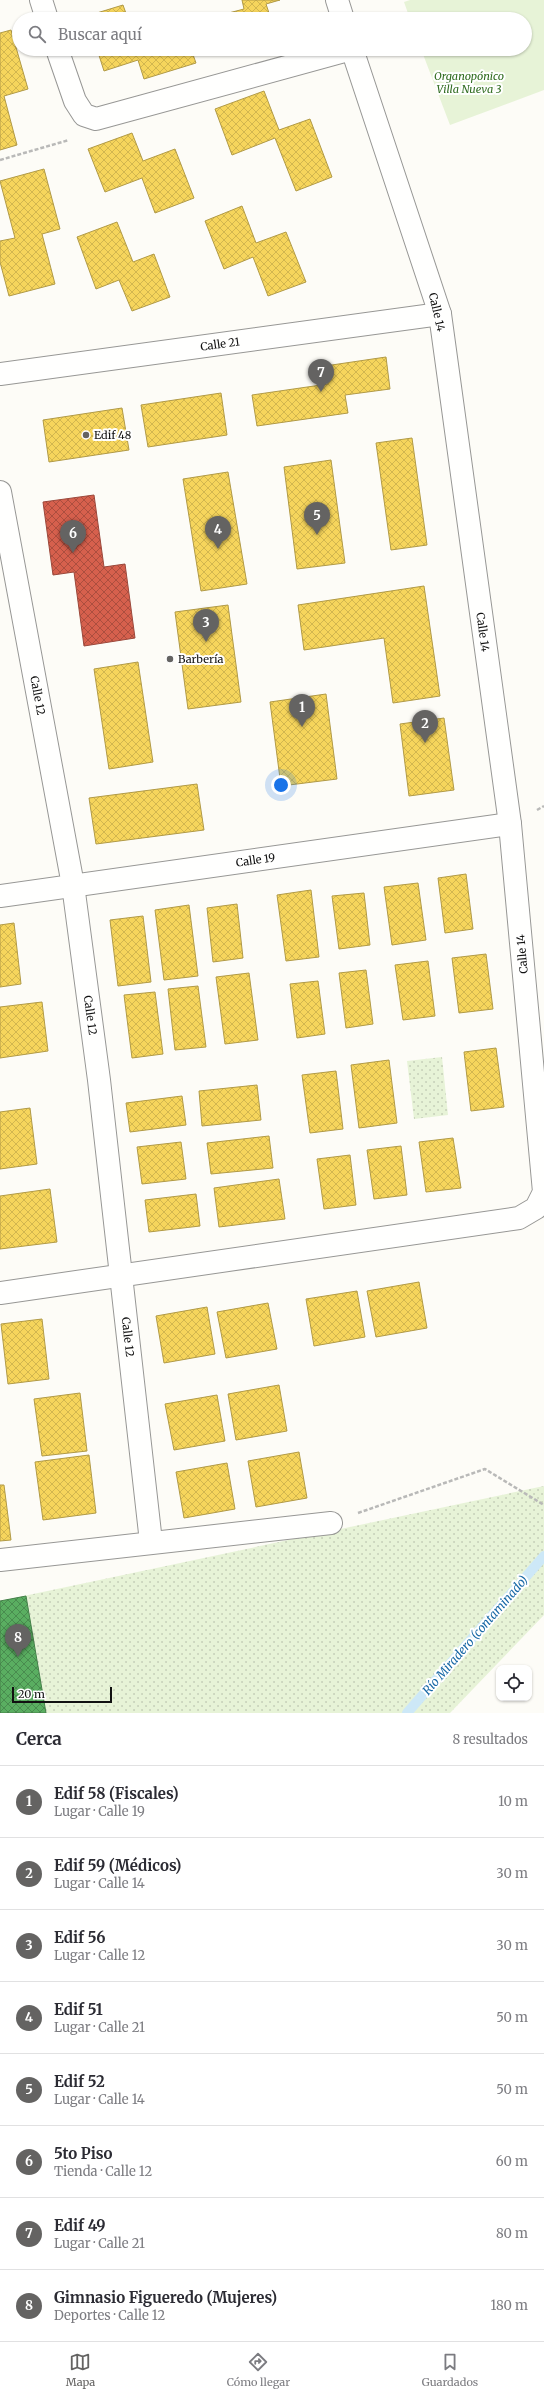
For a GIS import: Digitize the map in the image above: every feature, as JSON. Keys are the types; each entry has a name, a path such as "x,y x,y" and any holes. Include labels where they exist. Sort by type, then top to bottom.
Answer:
{"street":[{"path":"41,0 45,12"},
{"path":"337,0 341,12"},
{"path":"59,56 75,101 84,115 96,119 326,56"},
{"name":"Calle 14","path":"122,1276 519,1218 536,1208 544,1192 510,824 440,314 354,56"},
{"name":"Calle 21","path":"0,374 440,314"},
{"name":"Calle 12","path":"0,492 73,885 122,1276 151,1542"},
{"name":"Calle 19","path":"0,896 510,824"},
{"path":"0,1293 122,1276"},
{"path":"0,1560 331,1522"}],"path":[{"path":"0,160 90,134 96,119"},
{"path":"331,1522 485,1469 544,1505"}],"green space":[{"name":"Organopónico Villa Nueva 3","path":"410,0 544,0 544,90 450,125 424,56 532,56 532,12 408,12 404,2"},
{"path":"442,1057 448,1115 414,1119 407,1061"},
{"path":"544,1486 544,1615 450,1713 0,1713 0,1601"}],"building: Viviendas":[{"path":"242,0 280,0 266,4 269,12 232,12 244,9"},
{"path":"123,5 126,12 100,12"},
{"path":"11,30 12,56 18,56 28,89 4,96 17,145 0,150 0,33"},
{"path":"99,56 194,56 196,63 144,79 138,60 104,71"},
{"path":"264,91 279,130 310,119 332,177 296,191 275,138 232,155 215,109"},
{"path":"132,133 143,161 175,149 194,198 155,213 142,178 105,192 88,149"},
{"path":"44,169 60,229 42,234 55,284 9,296 0,262 0,241 15,238 0,181"},
{"path":"242,206 256,243 286,232 306,282 268,296 253,257 224,269 205,221"},
{"path":"117,222 133,262 154,254 170,297 132,311 119,280 96,289 77,237"},
{"path":"386,357 390,389 345,395 348,413 257,426 252,395 328,384 325,366"},
{"path":"221,393 227,435 148,447 141,405"},
{"name":"Edif 48","path":"122,408 129,450 49,462 43,420"},
{"path":"412,438 427,545 391,550 376,443"},
{"path":"331,460 345,563 297,569 284,467"},
{"path":"228,472 247,584 201,591 183,479"},
{"path":"424,586 440,696 393,703 384,638 304,650 298,605"},
{"path":"228,605 241,702 188,709 175,612"},
{"path":"138,662 153,762 109,769 94,669"},
{"path":"326,694 337,779 281,786 270,702"},
{"path":"444,718 454,790 409,796 400,724"},
{"path":"197,784 204,830 96,844 89,798"},
{"path":"466,874 473,929 445,933 438,878"},
{"path":"418,883 426,940 392,945 384,887"},
{"path":"311,890 319,957 286,961 277,895"},
{"path":"364,893 370,945 339,949 332,896"},
{"path":"237,904 243,958 213,962 207,908"},
{"path":"189,905 198,976 164,980 155,910"},
{"path":"143,916 151,982 118,986 110,920"},
{"path":"14,923 21,984 0,987 0,925"},
{"path":"486,954 493,1009 459,1013 452,958"},
{"path":"428,961 435,1016 403,1020 395,965"},
{"path":"366,970 373,1024 346,1028 339,973"},
{"path":"249,973 258,1040 225,1044 216,977"},
{"path":"318,981 325,1034 297,1038 290,984"},
{"path":"198,986 206,1047 175,1050 168,989"},
{"path":"155,992 163,1054 132,1058 124,995"},
{"path":"42,1002 48,1051 0,1058 0,1007"},
{"path":"496,1048 504,1107 471,1111 464,1052"},
{"path":"389,1060 397,1123 359,1128 351,1065"},
{"path":"336,1071 343,1129 310,1133 302,1075"},
{"path":"257,1085 261,1120 202,1126 199,1091"},
{"path":"182,1096 186,1125 130,1132 126,1103"},
{"path":"30,1108 37,1164 0,1169 0,1112"},
{"path":"269,1136 273,1168 211,1174 207,1143"},
{"path":"453,1138 461,1188 426,1192 419,1142"},
{"path":"181,1142 186,1179 142,1184 137,1147"},
{"path":"401,1146 407,1195 374,1199 367,1150"},
{"path":"350,1155 356,1205 324,1209 317,1159"},
{"path":"279,1179 285,1219 219,1227 214,1188"},
{"path":"50,1189 57,1242 0,1249 0,1196"},
{"path":"196,1194 200,1226 149,1232 145,1200"},
{"path":"419,1282 427,1328 376,1337 367,1291"},
{"path":"357,1291 365,1337 314,1346 306,1299"},
{"path":"268,1303 277,1349 226,1358 217,1312"},
{"path":"207,1307 215,1354 164,1363 156,1316"},
{"path":"42,1319 49,1379 8,1384 1,1324"},
{"path":"279,1385 287,1431 236,1440 228,1394"},
{"path":"80,1393 87,1451 42,1456 34,1399"},
{"path":"217,1395 225,1441 174,1450 165,1404"},
{"path":"299,1452 307,1498 256,1507 248,1461"},
{"path":"89,1455 96,1513 43,1520 35,1462"},
{"path":"227,1463 235,1509 184,1518 176,1472"},
{"path":"0,1485 4,1485 11,1540 0,1541"}],"building: Comercios":[{"path":"94,495 104,567 125,564 135,638 84,646 74,572 53,575 43,502"}],"building: Público":[{"path":"26,1596 46,1713 0,1713 0,1601"}],"waterway":[{"name":"Río Miradero (contaminado)","path":"407,1713 544,1556"}],"place":[{"name":"Edif 49","path":"321,392"},
{"name":"Edif 48","path":"86,435"},
{"name":"Edif 52","path":"317,535"},
{"name":"Edif 51","path":"218,549"},
{"name":"5to Piso","path":"73,553"},
{"name":"Edif 56","path":"206,642"},
{"name":"Barbería","path":"170,659"},
{"name":"Edif 58 (Fiscales)","path":"302,727"},
{"name":"Edif 59 (Médicos)","path":"425,743"},
{"name":"Gimnasio Figueredo (Mujeres)","path":"18,1657"}]}
